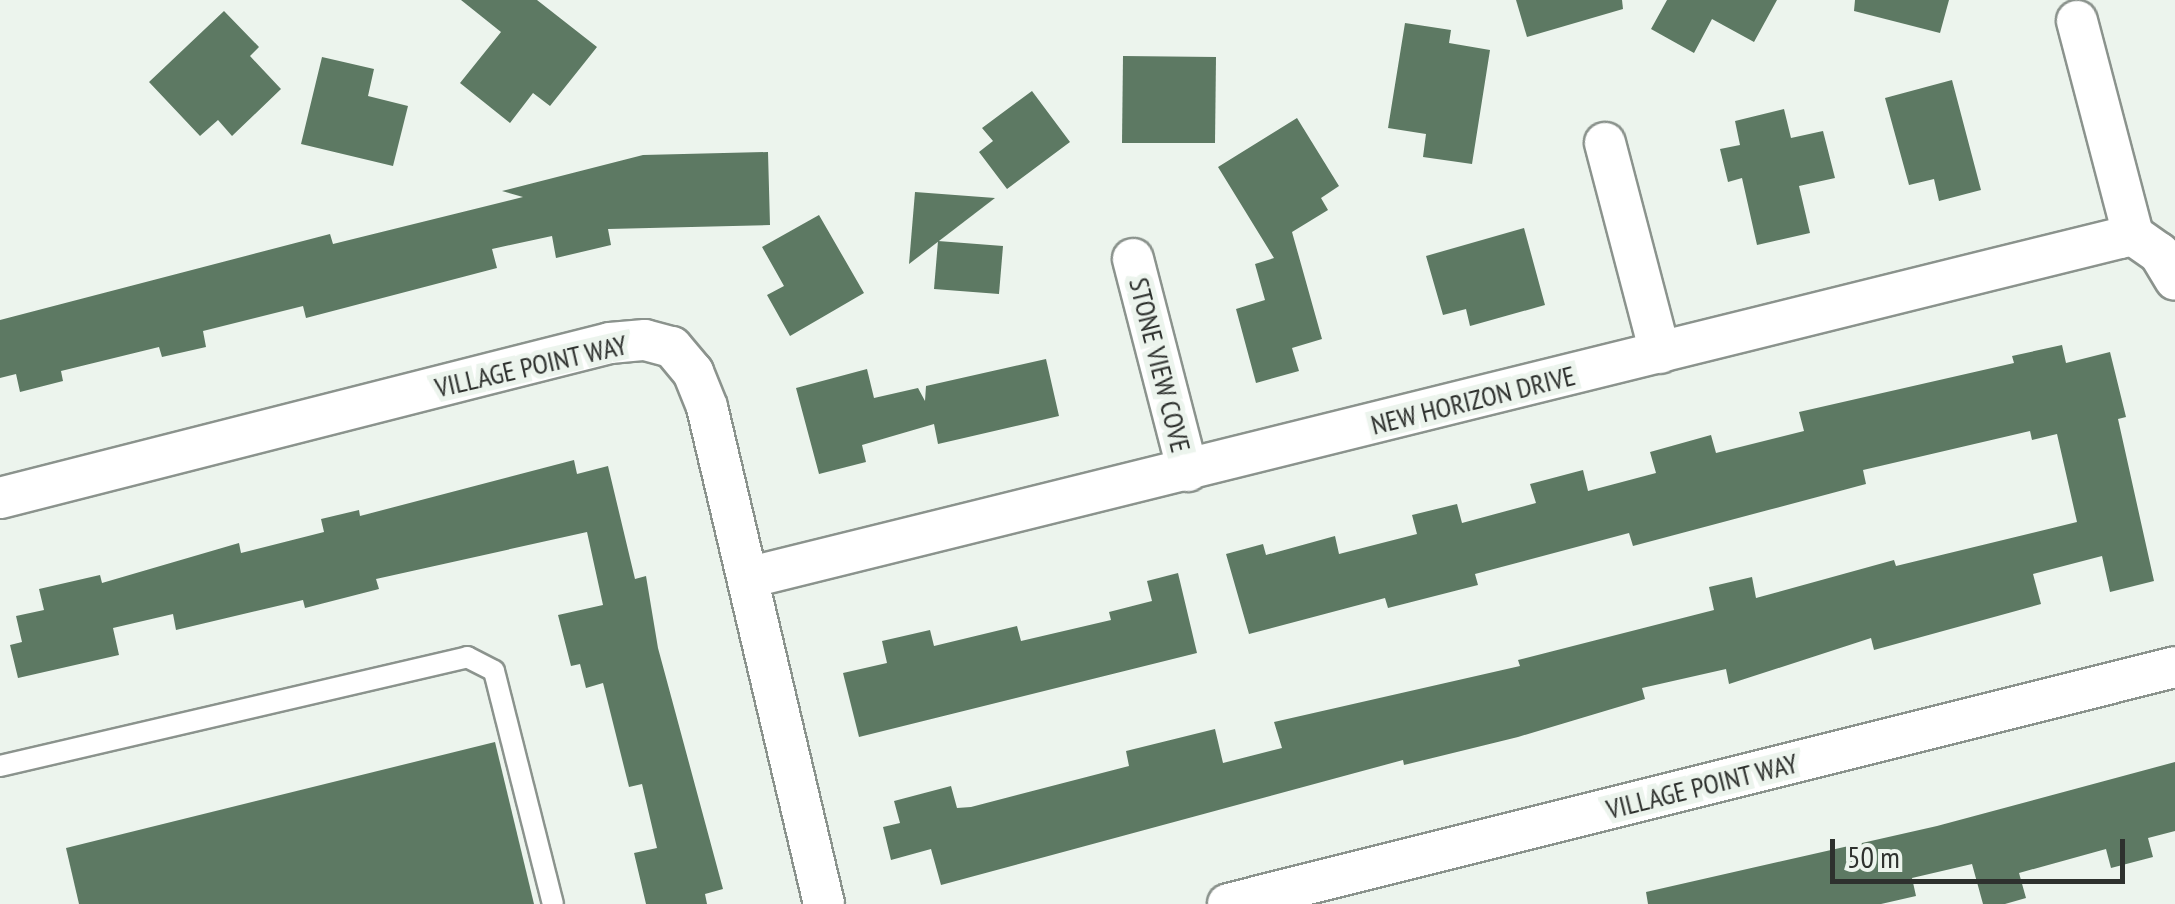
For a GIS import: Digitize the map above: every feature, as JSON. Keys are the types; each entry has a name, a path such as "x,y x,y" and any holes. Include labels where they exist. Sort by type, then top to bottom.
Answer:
{"street":[{"path":"2077,21 2133,235 2159,253 2175,280"},
{"path":"1605,143 1660,352"},
{"name":"NEW HORIZON DRIVE","path":"751,577 2133,235"},
{"name":"STONE VIEW COVE","path":"1133,259 1188,471"},
{"name":"VILLAGE POINT WAY","path":"0,498 610,343 645,340 672,347 694,372 751,577 759,646 824,904"},
{"name":"VILLAGE POINT WAY","path":"1228,904 2175,667"}],"lane":[{"path":"0,766 467,657 494,671 553,904"}],"building":[{"path":"461,0 537,0 597,47 550,106 533,93 510,123 460,83 501,32"},
{"path":"1516,0 1622,0 1623,9 1527,37"},
{"path":"1667,0 1777,0 1754,42 1712,19 1694,53 1651,29"},
{"path":"1855,0 1949,0 1940,33 1854,11"},
{"path":"224,11 259,47 250,56 281,89 232,136 218,120 200,136 149,82"},
{"path":"1405,23 1451,30 1449,43 1490,50 1472,164 1423,157 1426,134 1388,128"},
{"path":"1123,56 1216,57 1215,143 1122,143"},
{"path":"322,57 374,69 368,96 408,106 393,166 301,144"},
{"path":"1952,80 1981,190 1939,201 1934,179 1909,185 1885,98"},
{"path":"1032,91 1070,142 1007,189 979,152 993,141 982,128"},
{"path":"1784,109 1791,138 1823,131 1835,178 1799,186 1810,233 1757,245 1742,178 1728,182 1720,149 1740,145 1735,121"},
{"path":"1297,118 1339,186 1321,198 1328,210 1292,232 1322,339 1292,348 1299,371 1256,383 1236,309 1265,300 1255,264 1274,258 1218,167"},
{"path":"768,152 770,225 608,229 611,245 556,258 552,236 492,249 497,268 306,318 303,306 203,331 206,347 162,357 159,347 61,371 63,381 20,392 16,374 0,378 0,320 330,234 333,244 523,197 502,191 643,155"},
{"path":"915,192 995,198 909,264"},
{"path":"819,215 864,293 790,336 767,295 784,286 762,247"},
{"path":"1524,228 1545,305 1470,326 1466,309 1443,315 1426,256"},
{"path":"938,241 1003,246 999,294 934,289"},
{"path":"2062,345 2066,363 2110,352 2126,417 2118,419 2154,581 2110,592 2102,556 2033,574 2041,604 1874,650 1871,638 1729,684 1726,669 1642,688 1645,699 1518,737 1404,765 1403,760 941,885 931,849 891,860 883,827 900,823 894,801 951,786 957,808 971,807 1129,766 1126,751 1215,729 1223,763 1282,748 1274,722 1520,666 1518,660 1714,610 1709,587 1752,577 1756,598 1894,560 1896,566 2077,522 2057,434 2032,440 2030,431 1863,470 1866,484 1633,546 1629,533 1475,574 1478,585 1388,608 1385,598 1249,634 1226,554 1263,544 1266,555 1335,536 1339,554 1417,534 1412,515 1457,504 1462,523 1536,503 1530,484 1583,470 1588,491 1656,473 1650,452 1711,435 1716,453 1804,431 1799,412 2014,363 2012,356"},
{"path":"1046,359 1059,416 938,444 934,424 862,445 866,462 819,474 796,388 867,369 874,398 918,388 925,401 926,386"},
{"path":"574,460 577,474 608,466 635,579 646,576 658,648 723,889 705,894 707,904 646,904 634,853 657,848 642,784 629,787 603,683 586,688 580,664 571,666 558,615 603,605 587,532 376,579 379,589 305,608 303,600 176,630 173,614 113,628 119,655 18,678 10,645 22,642 16,616 44,610 39,589 100,575 102,583 239,543 241,553 324,532 321,519 359,510 360,516"},
{"path":"1178,573 1197,653 859,737 843,673 887,663 882,641 930,630 934,646 1017,626 1021,641 1111,620 1109,612 1152,601 1147,581"},
{"path":"495,742 534,904 79,904 66,848"},
{"path":"2175,762 2175,831 2148,838 2153,857 2111,868 2106,849 2019,873 2026,898 2005,904 1983,904 1972,864 1912,878 1916,896 1881,904 1648,904 1646,892 1937,826"}]}
